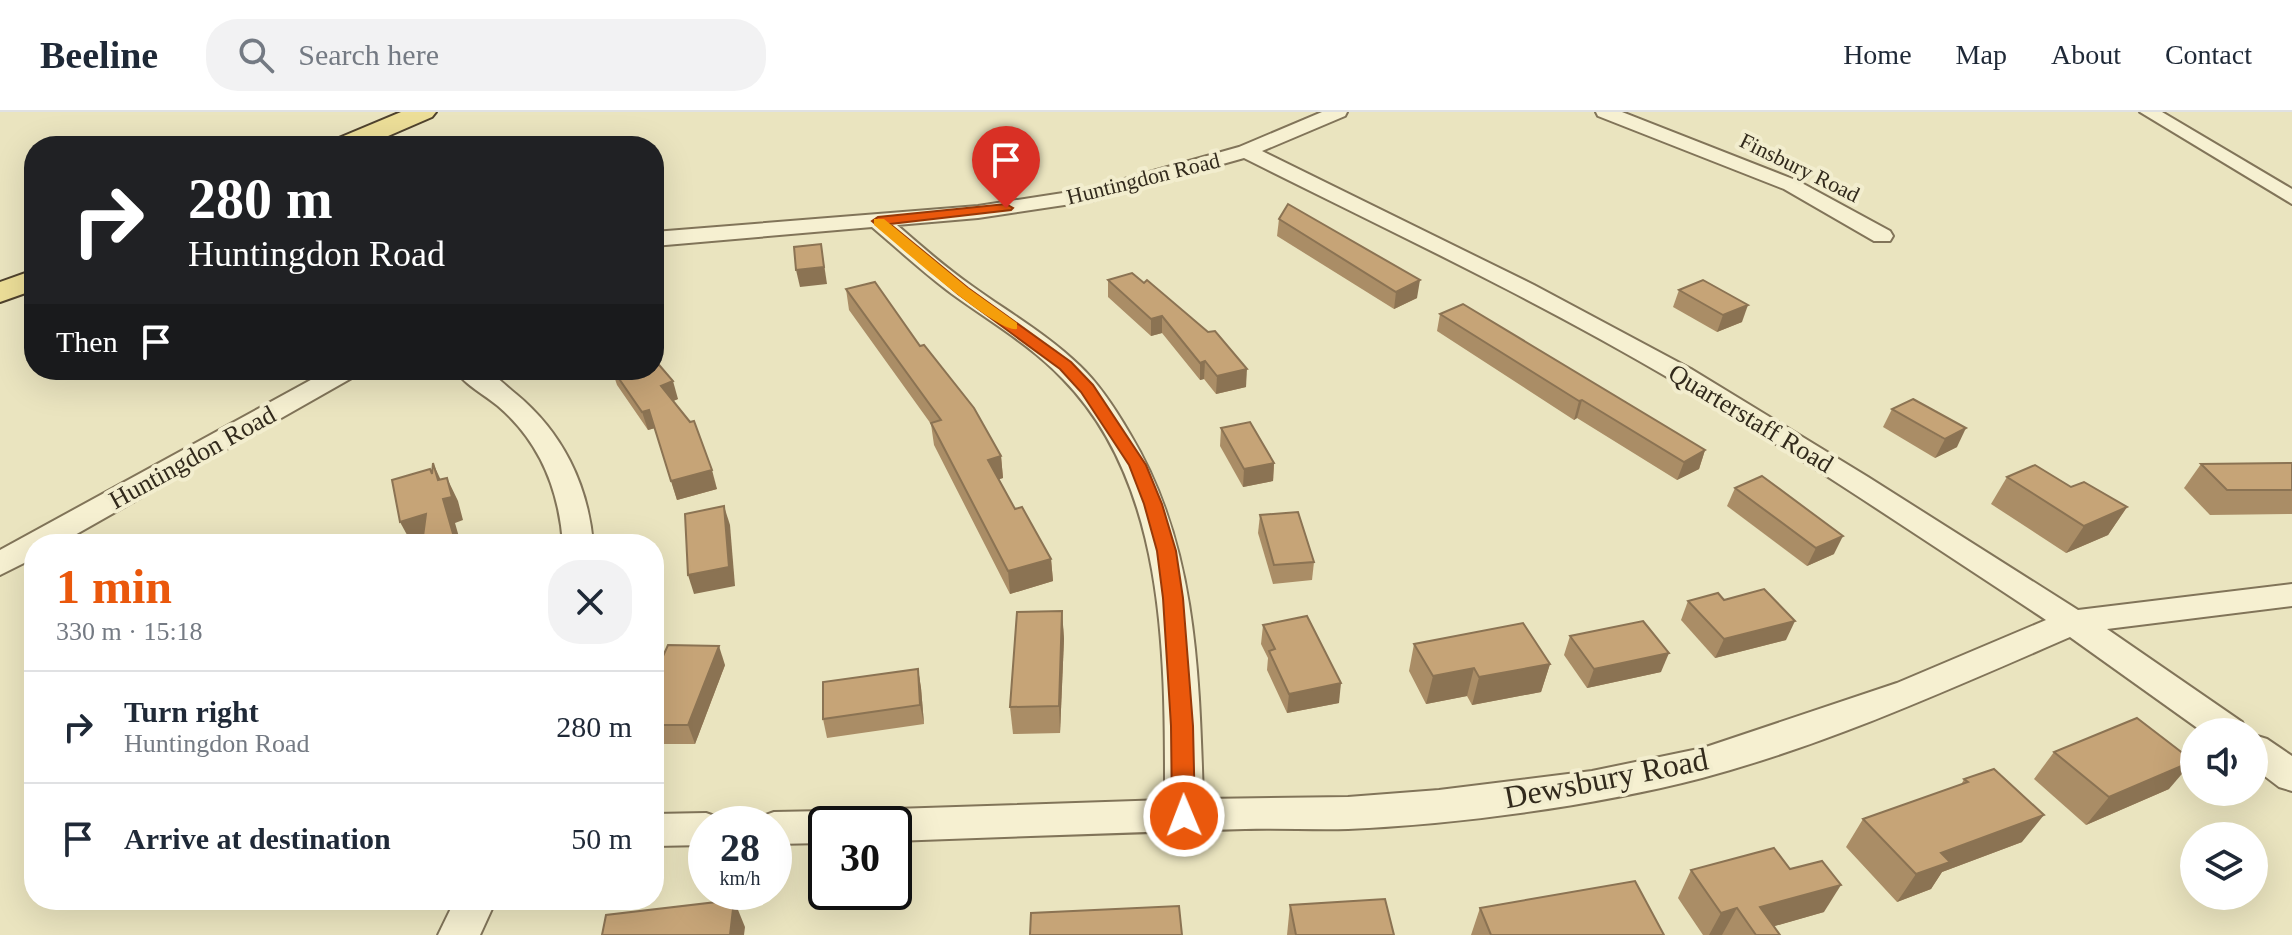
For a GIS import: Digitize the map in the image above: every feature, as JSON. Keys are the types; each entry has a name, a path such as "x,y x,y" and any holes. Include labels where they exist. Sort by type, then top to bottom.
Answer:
{"main road":[{"path":"367,136 423,112"},
{"path":"0,293 24,283"}],"street":[{"name":"Huntingdon Road","path":"664,238 978,212 1091,195 1246,151 1338,112"},
{"name":"Finsbury Road","path":"1605,112 1791,185 1882,236"},
{"path":"2151,113 2176,112"},
{"path":"2151,113 2292,198"},
{"name":"Quarterstaff Road","path":"1246,151 1526,290 1682,375 1858,483 2073,622 2209,718"},
{"path":"878,221 963,291 1065,366 1087,389 1137,465 1167,551 1182,726 1184,816"},
{"name":"Huntingdon Road","path":"53,534 330,380"},
{"path":"481,380 547,441 577,518 578,534"},
{"name":"Huntingdon Road","path":"0,564 24,550"},
{"name":"Dewsbury Road","path":"912,824 1348,813 1439,806 1592,786 1703,763 1909,692 2073,622 2229,600 2292,595"},
{"path":"2268,759 2292,776"},
{"path":"664,830 688,829"},
{"path":"459,935 471,910"}],"building":[{"path":"1288,204 1420,280 1396,292 1279,219"},
{"path":"821,244 824,267 796,270 794,247"},
{"path":"1132,273 1144,283 1147,280 1208,332 1215,331 1247,369 1217,376 1205,361 1200,363 1162,316 1151,319 1108,280"},
{"path":"1703,280 1748,305 1723,315 1679,290"},
{"path":"875,282 920,346 924,345 974,408 1001,456 988,460 1015,509 1022,507 1051,559 1008,571 931,423 941,420 846,289"},
{"path":"1463,304 1705,450 1684,462 1440,314"},
{"path":"664,371 673,381 661,386 690,422 694,421 712,470 671,481 649,410 642,412 620,380 664,380"},
{"path":"1913,399 1966,428 1945,439 1892,409"},
{"path":"1250,422 1274,463 1244,469 1221,428"},
{"path":"433,463 438,480 447,478 452,497 443,499 453,534 423,534 426,514 400,522 392,480 430,469 432,474"},
{"path":"2292,463 2292,490 2227,490 2201,464"},
{"path":"2035,465 2071,487 2084,482 2127,507 2084,526 2007,477"},
{"path":"1762,476 1843,536 1816,548 1735,488"},
{"path":"724,506 729,567 688,575 685,514"},
{"path":"1298,512 1314,562 1274,565 1260,515"},
{"path":"1764,589 1795,621 1724,639 1688,601 1718,593 1724,600"},
{"path":"1062,611 1059,706 1010,707 1017,612"},
{"path":"1307,616 1341,683 1289,694 1269,651 1275,649 1263,625"},
{"path":"1643,621 1669,653 1594,669 1570,636"},
{"path":"1523,623 1550,664 1479,677 1474,668 1433,676 1414,644"},
{"path":"668,645 719,646 688,725 664,725 664,654"},
{"path":"918,669 920,705 823,719 823,682"},
{"path":"2137,718 2180,751 2180,767 2109,797 2054,752"},
{"path":"1994,769 2044,815 1941,853 1950,862 1916,874 1863,819 1968,782 1964,779"},
{"path":"1774,848 1790,869 1822,861 1841,885 1760,907 1780,935 1756,935 1737,908 1721,913 1691,870"},
{"path":"1635,881 1664,935 1491,935 1480,908"},
{"path":"1385,899 1394,935 1296,935 1290,905"},
{"path":"688,905 688,910 733,910 730,935 602,935 606,915"},
{"path":"1179,906 1182,935 1030,935 1031,913"}],"slow traffic":[{"path":"879,222 963,291 1012,326"}],"route":[{"path":"1006,208 878,221 963,291 985,304 1065,366 1087,389 1137,465 1167,551 1182,726 1184,816"}]}
